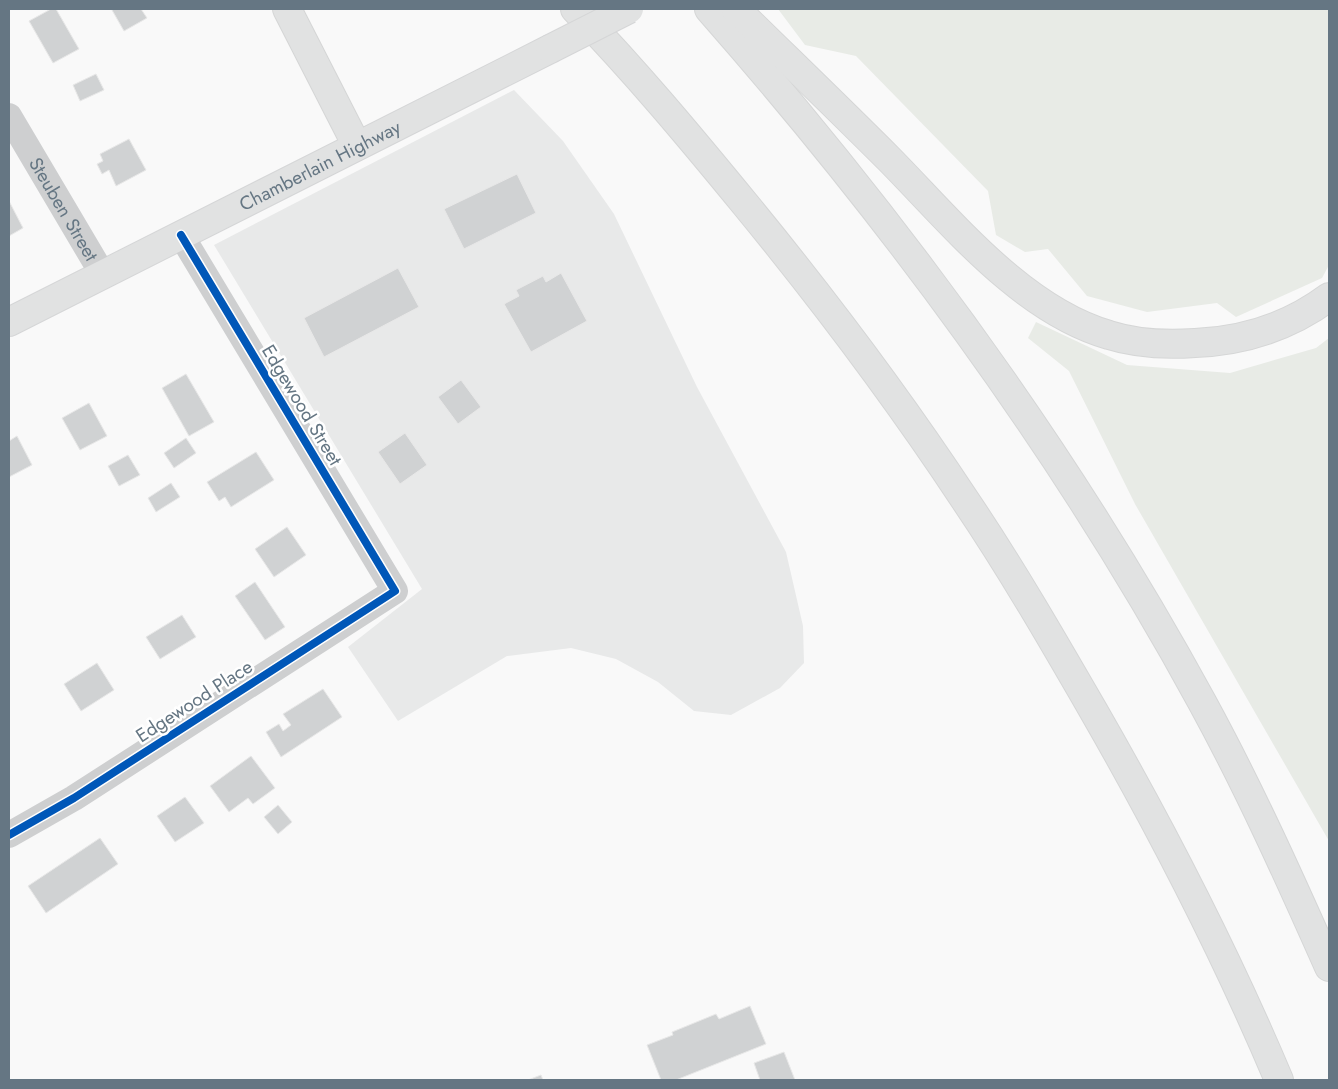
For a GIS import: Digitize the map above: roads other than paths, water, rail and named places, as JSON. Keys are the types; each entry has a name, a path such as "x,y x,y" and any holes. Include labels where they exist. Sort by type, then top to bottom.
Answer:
{"main road":[{"path":"287,9 357,146"},
{"path":"575,9 669,112 776,242 874,369 966,502 1046,629 1110,739 1162,834 1235,979 1279,1080"},
{"name":"Chamberlain Highway","path":"9,322 629,9"},
{"path":"709,9 806,122 886,222 993,366 1065,474 1135,586 1203,703 1260,816 1329,967"},
{"path":"736,9 858,128 988,260 1031,295 1071,320 1096,331 1130,340 1171,344 1215,342 1272,329 1299,316 1329,297"}],"street":[{"name":"Steuben Street","path":"9,116 103,275"},
{"name":"Edgewood Street","path":"181,235 395,591"},
{"name":"Edgewood Place","path":"9,835 74,798 395,591"}]}
